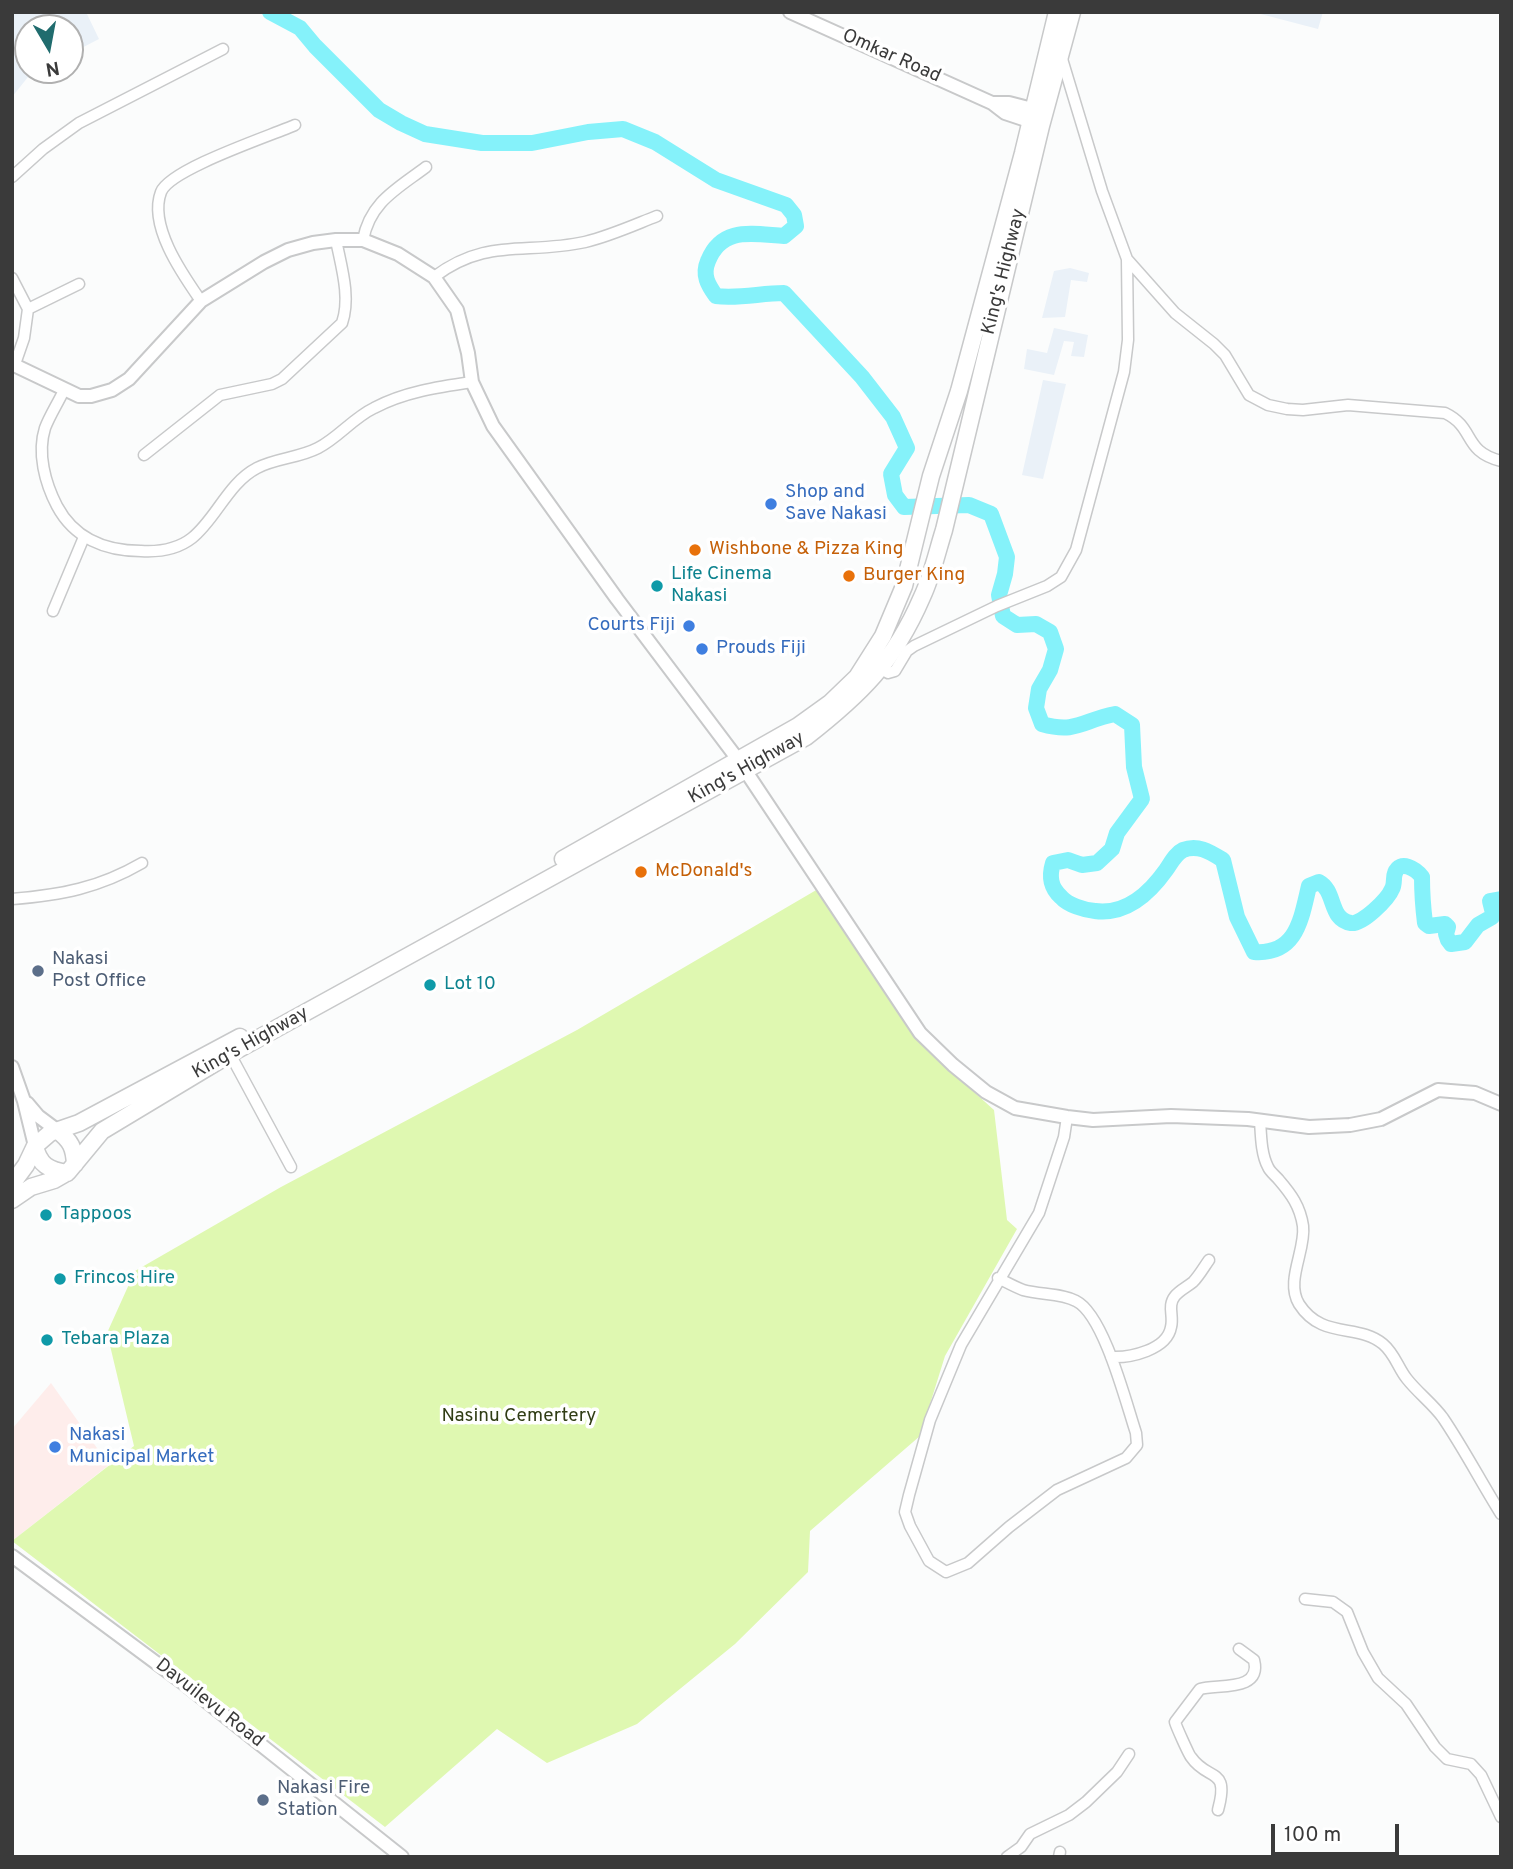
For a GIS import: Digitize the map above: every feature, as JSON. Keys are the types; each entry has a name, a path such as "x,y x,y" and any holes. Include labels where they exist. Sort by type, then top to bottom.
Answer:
{"highway":[{"name":"King's Highway","path":"12,1184 26,1165 35,1146 45,1136 79,1123 742,766 806,737 837,713 881,669 897,647 923,595 944,530 1037,117 1057,12"},
{"name":"King's Highway","path":"71,1169 102,1130 230,1054 742,766 830,703 857,677 883,636 904,586 931,476 960,391 1037,117 1060,55 1072,12"},
{"path":"58,1130 71,1142 74,1149 71,1169"},
{"path":"35,1146 40,1161 48,1168 71,1169"},
{"path":"12,1200 30,1187 71,1169"}],"street":[{"name":"Omkar Road","path":"790,12 992,103 1005,113 1037,117"},
{"path":"12,177 43,149 79,123 223,49"},
{"path":"881,669 888,673 895,671 907,651 997,606 1047,586 1061,577 1076,550 1124,372 1128,340 1127,259 1102,191 1060,55"},
{"path":"201,301 185,278 164,236 159,209 161,192 166,183 186,170 296,125"},
{"path":"363,240 366,223 378,204 426,167"},
{"path":"433,277 453,263 472,255 491,250 554,247 585,242 657,216"},
{"path":"144,455 220,395 272,384 282,379 342,323 345,312 345,286 336,240"},
{"path":"12,278 27,309 24,338 14,364 64,390 79,396 91,396 121,385 201,301 288,250 336,240 363,240 398,254 433,277 457,310 472,382 493,426 609,588 742,766 920,1033 986,1092 1015,1108 1093,1120 1171,1116 1260,1120 1309,1127 1350,1125 1381,1119 1438,1090 1475,1093 1501,1104"},
{"path":"1127,259 1175,313 1225,355 1249,395 1257,401 1303,410 1348,405 1445,413 1457,419 1482,455 1501,461"},
{"path":"27,309 79,284"},
{"path":"64,390 45,428 43,461 49,490 59,509 65,519 84,537 110,549 155,552 184,543 196,534 241,480 257,468 319,448 357,419 389,402 433,388 472,382"},
{"path":"53,611 84,537"},
{"path":"12,900 91,887 142,863"},
{"path":"230,1054 290,1167"},
{"path":"12,1067 35,1146"},
{"path":"24,1101 38,1116 58,1130"},
{"path":"998,1278 1022,1289 1076,1301 1085,1307 1094,1318 1111,1357 1136,1433 1137,1445 1126,1458 1057,1490 968,1563 946,1572 929,1560 909,1526 905,1511 930,1420 961,1345 998,1278 1039,1213 1064,1138 1067,1117"},
{"path":"1260,1120 1268,1167 1295,1199 1300,1212 1303,1229 1295,1294 1300,1305 1325,1326 1369,1337 1389,1349 1396,1358 1399,1369 1442,1416 1501,1514"},
{"path":"1111,1357 1125,1358 1147,1351 1168,1336 1172,1326 1170,1306 1174,1297 1193,1282 1209,1259"},
{"name":"Davuilevu Road","path":"12,1556 182,1682 402,1857"},
{"path":"1305,1599 1333,1602 1347,1612 1363,1652 1378,1678 1406,1704 1435,1747 1447,1759 1471,1764 1481,1775 1501,1817"},
{"path":"1218,1810 1223,1793 1219,1780 1191,1758 1175,1722 1200,1689 1234,1686 1251,1677 1255,1667 1254,1660 1238,1649"},
{"path":"1007,1857 1021,1847 1030,1834 1069,1815 1086,1802 1117,1772 1129,1754"}],"shaded area":[{"path":"12,12 86,12 99,39 84,47 84,14 14,14 14,84 22,84 12,97"},
{"path":"1253,12 1323,12 1318,29"},
{"path":"1070,268 1089,273 1087,282 1071,280 1065,317 1042,318 1054,271"},
{"path":"1054,328 1088,335 1084,357 1071,356 1074,342 1064,341 1054,375 1024,369 1027,349 1047,353"},
{"path":"1043,380 1066,384 1043,479 1022,475"},
{"name":"Nakasi Municipal Market","path":"51,1383 109,1465 12,1541 12,1429"}],"green space":[{"name":"Nasinu Cemertery","path":"818,889 925,1048 994,1110 1007,1220 1017,1229 945,1356 920,1436 810,1531 808,1572 735,1644 637,1724 547,1763 497,1729 385,1827 12,1541 134,1446 107,1333 135,1271 281,1187 577,1030"}],"waterway":[{"path":"270,12 300,28 379,110 425,134 482,143 532,143 588,132 623,129 655,142 716,180 786,205 794,215 796,226 784,236 739,235 721,242 714,250 706,271 713,292 716,296 725,297 784,293 862,377 893,417 907,448 891,474 895,495 904,507 969,505 991,514 1007,557 999,595 1003,616 1017,625 1036,624 1050,632 1056,649 1050,670 1039,689 1036,708 1042,724 1072,727 1115,714 1132,725 1134,767 1142,799 1117,833 1112,849 1097,863 1082,865 1068,860 1053,863 1053,885 1064,900 1076,907 1091,910 1116,910 1144,895 1180,852 1188,848 1204,850 1223,860 1237,917 1254,952 1280,948 1288,941 1299,922 1309,886 1319,882 1328,892 1339,917 1344,921 1356,923 1368,916 1390,893 1397,869 1404,866 1412,869 1422,877 1425,923 1429,926 1445,924 1451,944 1465,942 1478,925 1492,917 1490,901 1501,899"}],"place":[{"name":"Shop and Save Nakasi","path":"771,504"},
{"name":"Wishbone & Pizza King","path":"695,550"},
{"name":"Burger King","path":"849,576"},
{"name":"Life Cinema Nakasi","path":"657,586"},
{"name":"Courts Fiji","path":"689,626"},
{"name":"Prouds Fiji","path":"702,649"},
{"name":"McDonald's","path":"641,872"},
{"name":"Nakasi Post Office","path":"38,971"},
{"name":"Lot 10","path":"430,985"},
{"name":"Tappoos","path":"46,1215"},
{"name":"Frincos Hire","path":"60,1279"},
{"name":"Tebara Plaza","path":"47,1340"},
{"name":"Nakasi Municipal Market","path":"55,1447"},
{"name":"Nakasi Fire Station","path":"263,1800"}]}
